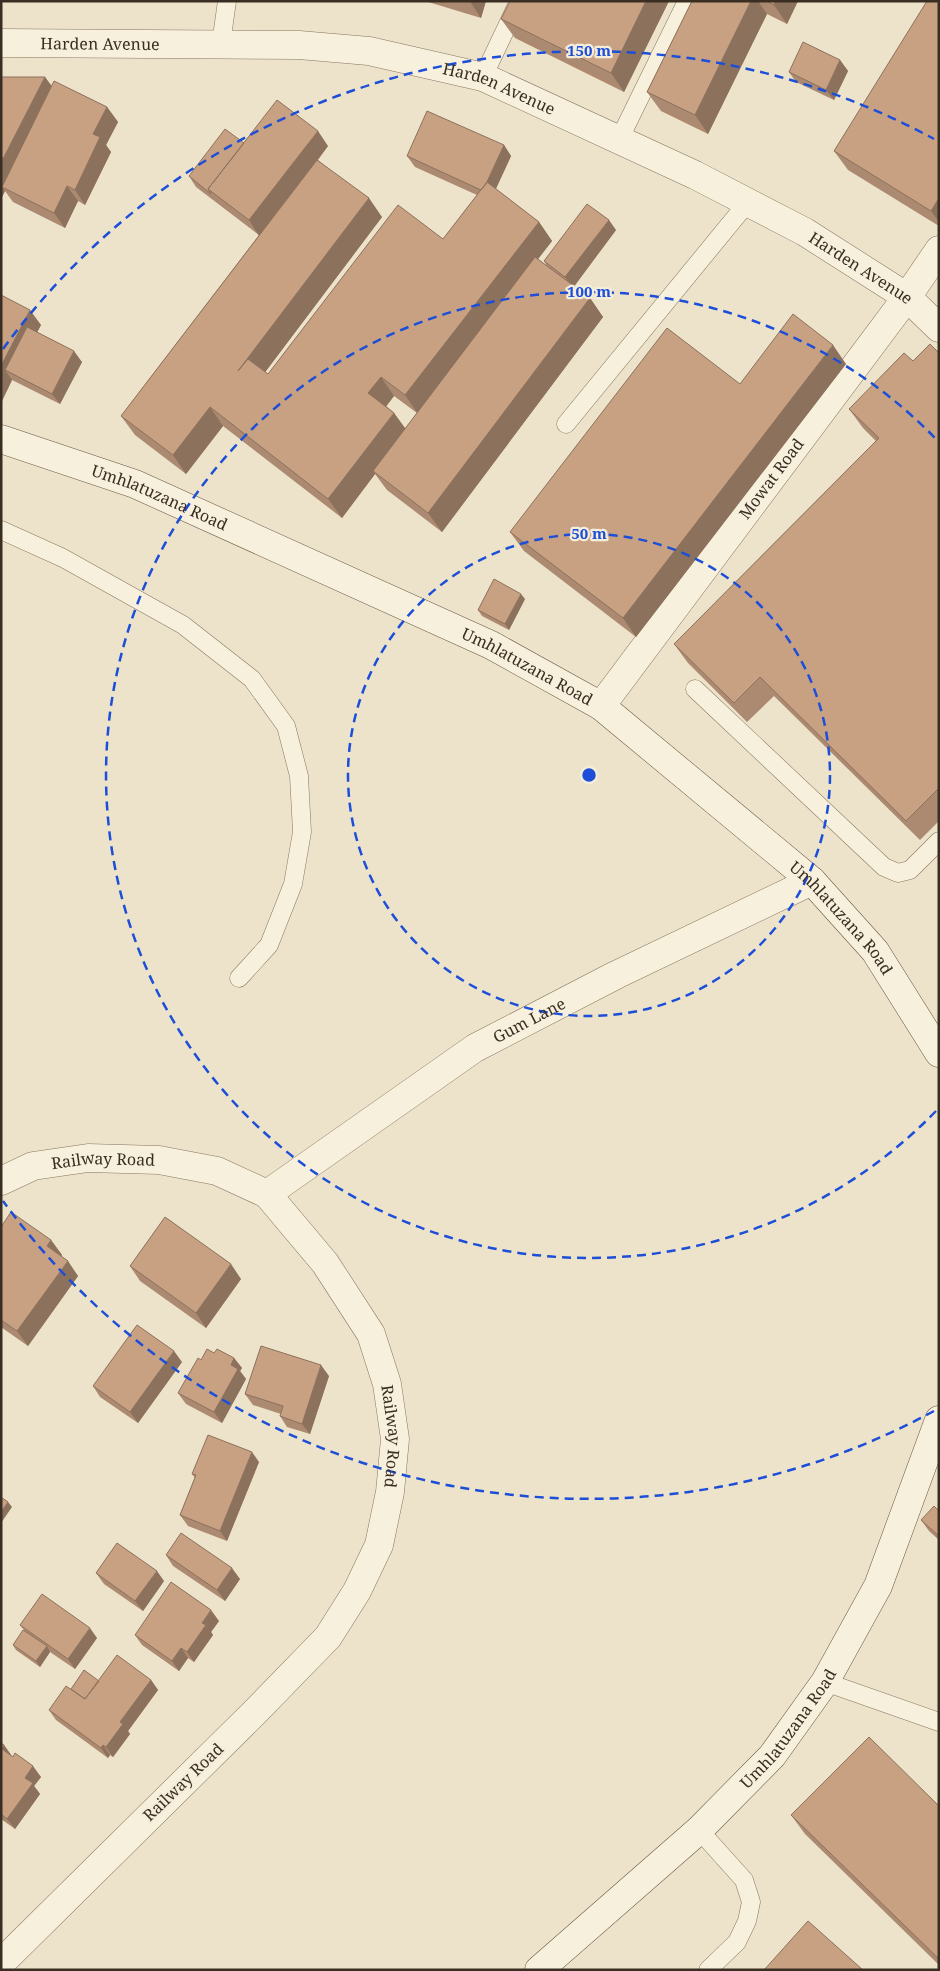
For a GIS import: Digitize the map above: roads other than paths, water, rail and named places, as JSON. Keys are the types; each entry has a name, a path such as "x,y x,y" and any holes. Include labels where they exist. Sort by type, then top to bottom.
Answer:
{"street":[{"name":"Harden Avenue","path":"1,43 299,45 369,51 484,77 695,175 805,232 907,297 939,328"},
{"name":"Mowat Road","path":"601,706 907,297 939,250"},
{"name":"Umhlatuzana Road","path":"1,439 144,488 491,645 601,706 812,882 874,951 939,1053"},
{"name":"Gum Lane","path":"268,1194 475,1048 616,975 812,882"},
{"name":"Railway Road","path":"1,1181 33,1166 88,1158 159,1160 217,1171 268,1194 326,1263 370,1334 387,1384 396,1439 390,1492 379,1545 357,1591 328,1637 255,1712 1,1962"},
{"name":"Umhlatuzana Road","path":"539,1970 698,1830 772,1756 826,1682 878,1586 939,1420"}],"lane":[{"path":"221,44 227,1"},
{"path":"484,77 518,1"},
{"path":"619,140 688,1"},
{"path":"566,424 748,202"},
{"path":"1,530 63,558 183,625 252,679 286,726 299,776 302,832 293,884 269,945 239,978"},
{"path":"695,689 884,867 898,873 910,870 939,841"},
{"path":"826,1682 939,1722"},
{"path":"698,1830 744,1880 751,1902 748,1921 737,1942 708,1970"}]}
